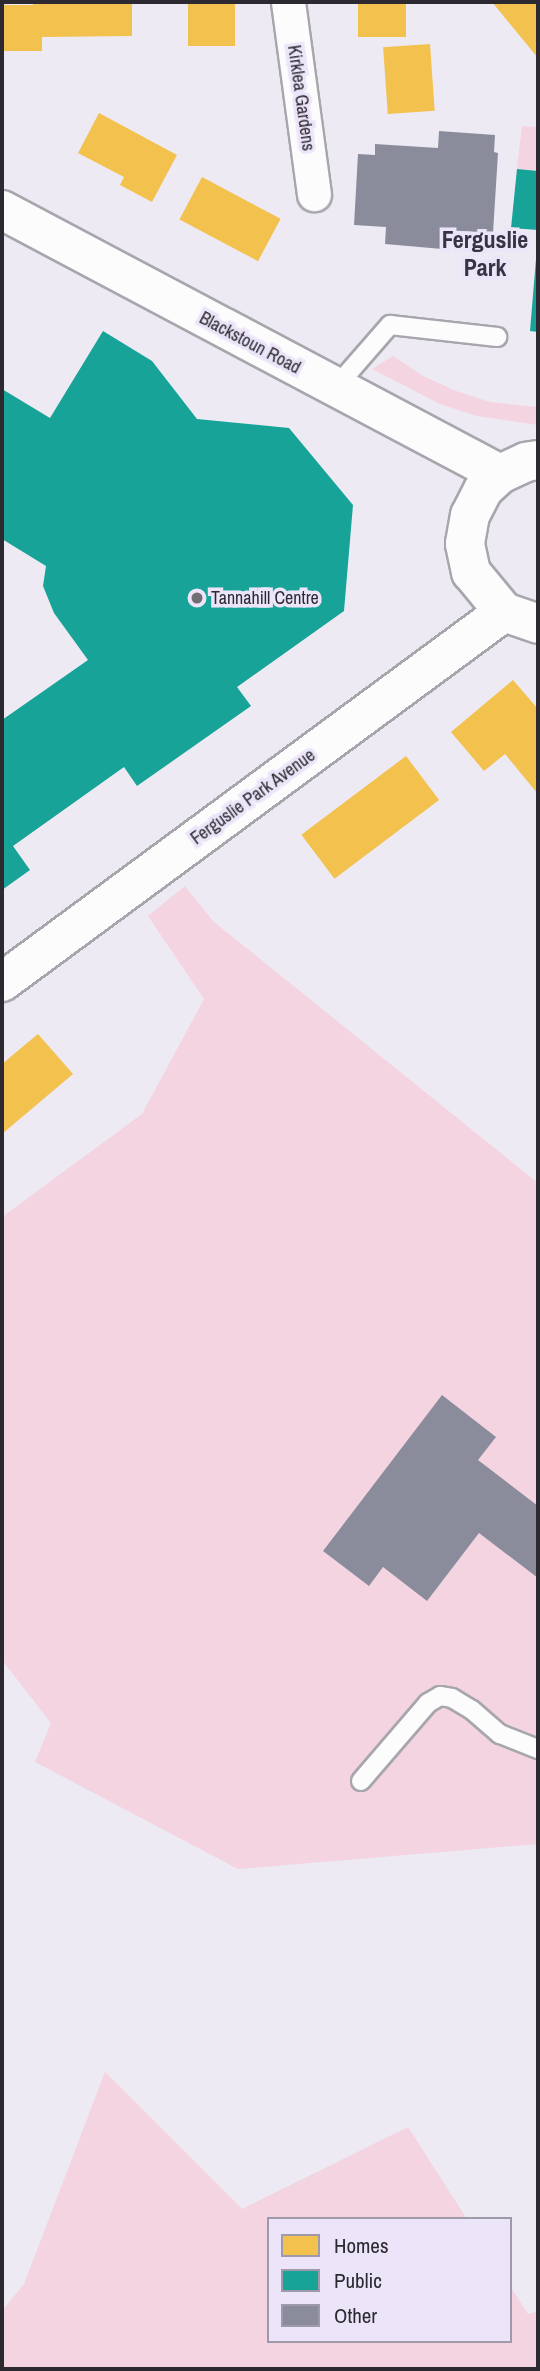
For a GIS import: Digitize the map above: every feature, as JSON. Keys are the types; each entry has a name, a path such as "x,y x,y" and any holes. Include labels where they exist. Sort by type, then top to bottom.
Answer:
{"street":[{"name":"Kirklea Gardens","path":"288,2 314,194"},
{"name":"Blackstoun Road","path":"2,210 500,474"},
{"path":"521,618 471,572 465,544 470,516 484,490 500,474 526,462 538,460"},
{"name":"Ferguslie Park Avenue","path":"2,982 521,618"}],"lane":[{"path":"335,388 390,326 498,337"},
{"path":"361,1781 428,1703 440,1696 452,1698 472,1710 500,1734 538,1749"}],"shaded area":[{"path":"522,126 538,127 538,171 517,169"},
{"path":"393,356 423,376 456,391 490,402 538,407 538,425 477,416 440,404 372,369"},
{"path":"185,886 213,921 538,1183 538,1844 238,1869 35,1762 51,1723 2,1660 2,1217 142,1114 204,999 148,916"},
{"path":"105,2072 242,2209 408,2127 466,2217 267,2217 267,2343 512,2343 512,2289 528,2314 538,2311 538,2369 2,2369 2,2311 24,2284"}],"building: Homes":[{"path":"33,2 132,2 132,36 42,37 42,51 2,51 2,5 33,5"},
{"path":"188,2 235,2 235,46 188,46"},
{"path":"358,2 406,2 406,37 358,37"},
{"path":"492,2 538,2 538,58"},
{"path":"430,44 435,111 388,114 383,47"},
{"path":"99,113 177,155 152,202 120,185 124,177 78,153"},
{"path":"202,177 281,219 258,261 179,219"},
{"path":"513,680 538,709 538,794 505,754 484,771 451,732"},
{"path":"406,756 439,800 334,879 301,835"},
{"path":"38,1034 73,1074 2,1134 2,1064"}],"building: Public":[{"path":"517,169 538,171 538,230 511,228"},
{"path":"536,259 538,260 538,332 530,331"},
{"name":"Tannahill Centre","path":"103,331 152,361 197,419 289,428 353,505 344,611 237,687 251,706 137,786 124,767 13,846 30,870 2,890 2,720 88,660 54,613 43,586 46,566 2,539 2,389 50,418"}],"building: Other":[{"path":"439,131 495,135 494,152 498,153 493,233 444,230 442,249 385,244 386,227 354,225 358,154 375,155 375,144 438,148"},
{"path":"442,1395 496,1437 478,1460 538,1506 538,1578 479,1533 427,1601 383,1567 369,1586 323,1551"}],"place":[{"name":"Tannahill Centre","path":"197,598"}],"district":[{"name":"Ferguslie Park","path":"485,254"}]}
